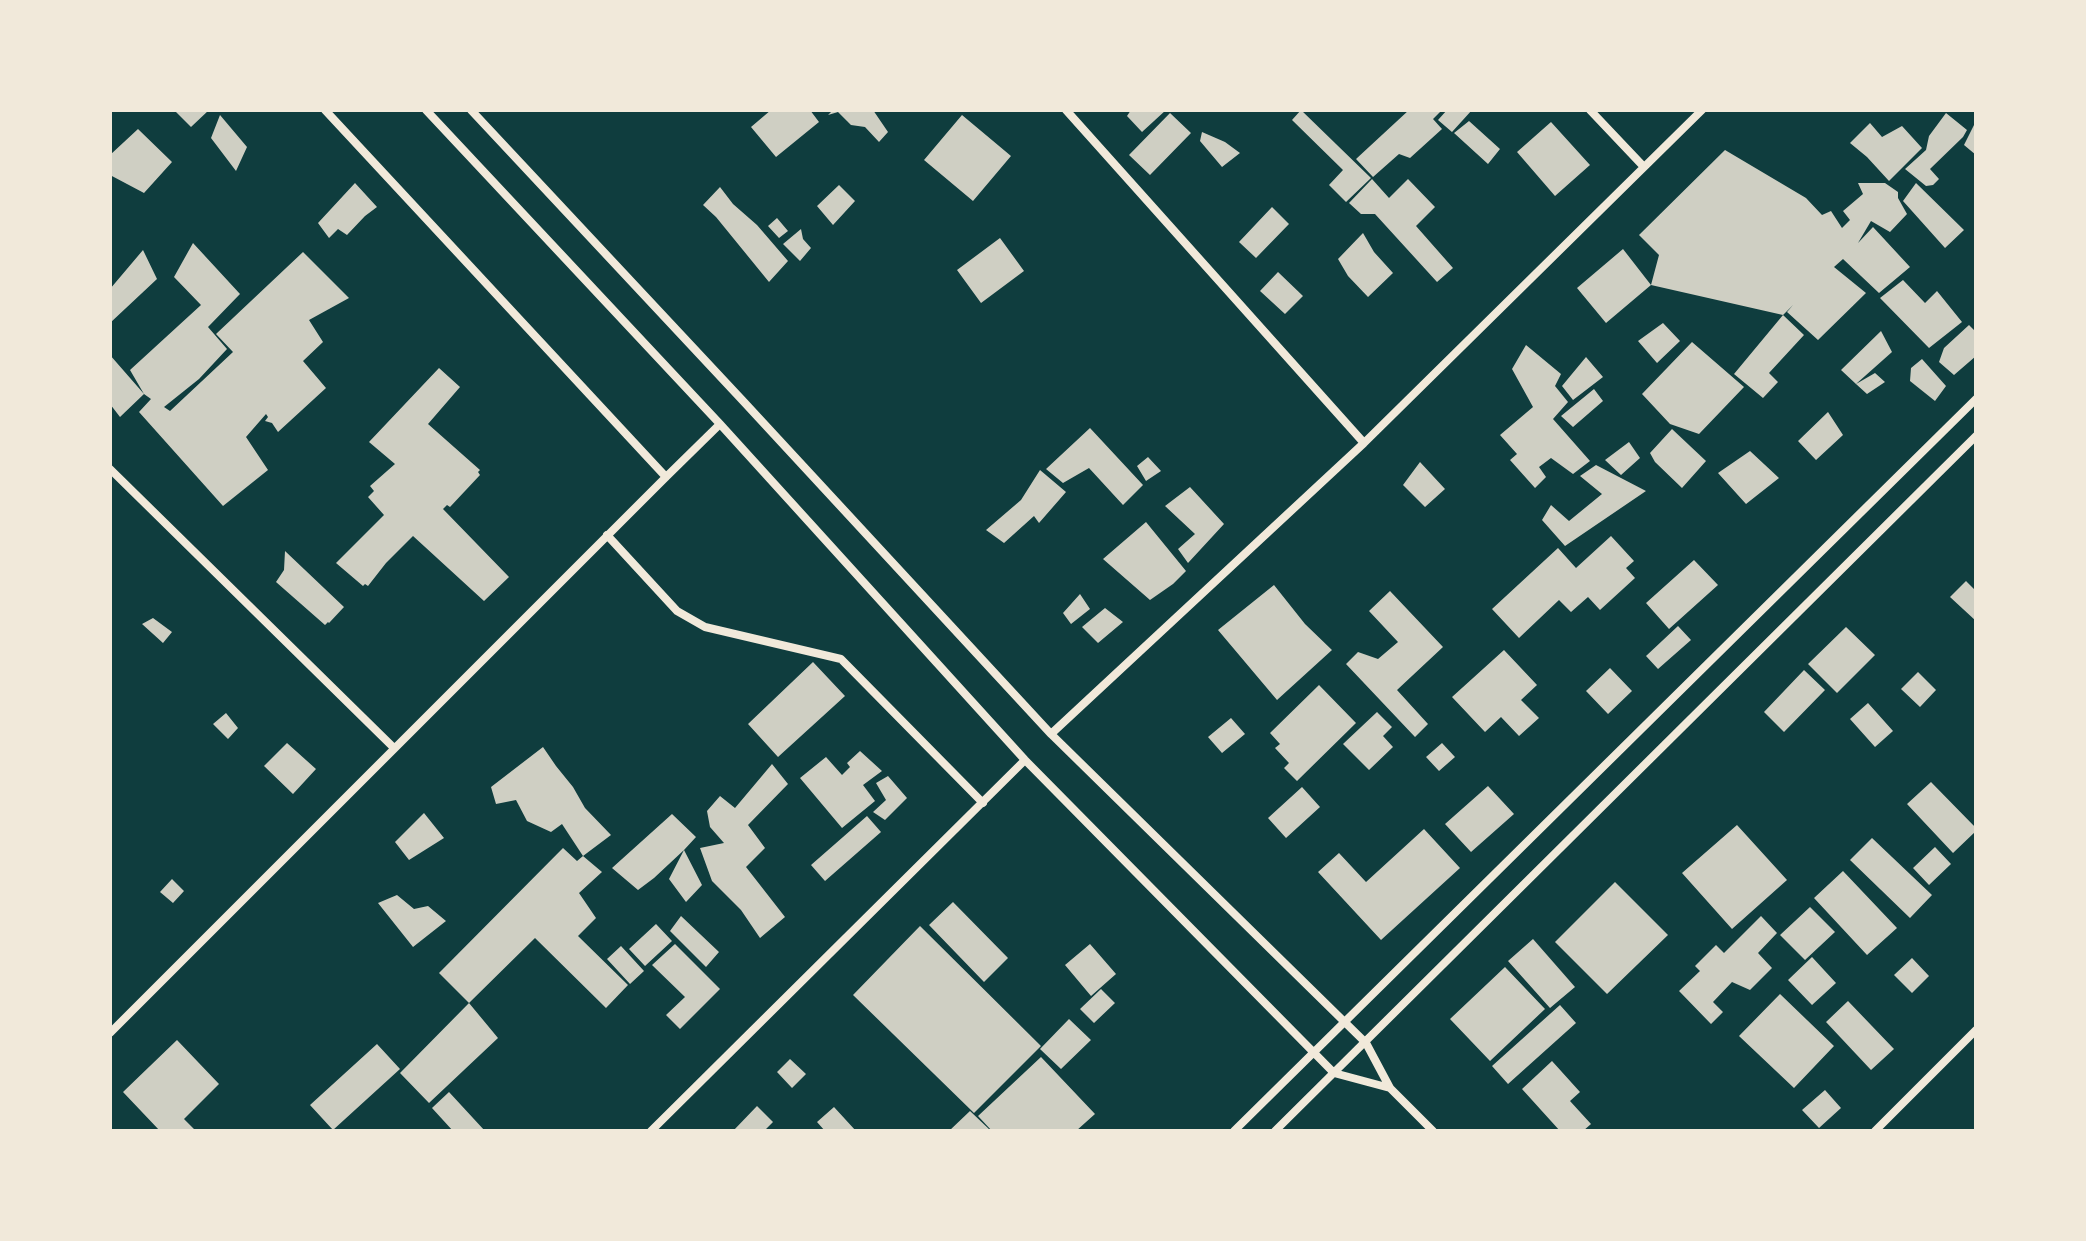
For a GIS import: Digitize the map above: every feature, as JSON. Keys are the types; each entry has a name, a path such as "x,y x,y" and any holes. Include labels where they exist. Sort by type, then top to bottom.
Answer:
{"street":[{"path":"325,110 666,477"},
{"path":"426,110 720,424 1025,760 1334,1073 1390,1088"},
{"path":"471,110 1051,734 1366,1043 1390,1088 1433,1131"},
{"path":"1066,110 1364,443"},
{"path":"1590,110 1644,167"},
{"path":"1051,734 1364,443 1702,110"},
{"path":"1234,1131 1976,399"},
{"path":"110,1033 720,424"},
{"path":"1275,1131 1976,436"},
{"path":"110,469 394,748"},
{"path":"607,535 677,611 705,627 841,659 983,803"},
{"path":"651,1131 1025,760"},
{"path":"1875,1131 1976,1030"}],"building":[{"path":"174,110 209,110 191,127"},
{"path":"771,110 810,110 819,122 776,157 751,127"},
{"path":"833,110 873,110 888,132 879,142 865,127 851,125 838,112 828,115"},
{"path":"1131,110 1166,110 1142,132 1127,116"},
{"path":"1301,110 1371,178 1346,202 1329,185 1343,170 1292,120"},
{"path":"1409,110 1442,110 1433,119 1442,129 1410,158 1399,154 1373,177 1356,159"},
{"path":"1447,110 1472,110 1452,132 1438,120"},
{"path":"1170,113 1191,133 1150,175 1129,155"},
{"path":"1946,113 1967,130 1930,169 1939,179 1933,185 1926,186 1905,169 1926,150 1929,136"},
{"path":"220,115 247,147 236,171 211,138"},
{"path":"962,115 1011,156 973,201 924,160"},
{"path":"1469,121 1500,149 1488,164 1454,133"},
{"path":"1976,121 1976,155 1964,145"},
{"path":"1551,122 1590,165 1555,196 1517,152"},
{"path":"1870,123 1882,137 1902,126 1922,148 1889,181 1850,143"},
{"path":"138,129 172,162 144,193 110,175 110,155"},
{"path":"1202,132 1240,153 1222,167 1200,141"},
{"path":"1725,150 1806,198 1822,215 1831,211 1842,228 1850,220 1843,211 1863,194 1858,183 1885,183 1898,192 1907,214 1890,232 1871,221 1858,243 1873,227 1910,267 1879,293 1843,259 1834,267 1866,293 1818,340 1787,312 1793,305 1783,315 1651,285 1659,255 1639,235"},
{"path":"1372,179 1389,198 1408,179 1435,207 1416,226 1453,268 1437,282 1375,214 1361,214 1349,203"},
{"path":"355,183 377,207 347,235 338,229 329,238 318,223"},
{"path":"1916,183 1964,230 1945,248 1903,201"},
{"path":"839,185 855,201 833,225 817,206"},
{"path":"720,187 788,261 769,282 703,205"},
{"path":"1272,207 1289,224 1256,258 1239,242"},
{"path":"777,218 788,231 779,238 768,226"},
{"path":"801,229 803,239 811,248 800,261 783,244"},
{"path":"1363,233 1374,252 1393,273 1368,297 1348,276 1338,259"},
{"path":"1000,238 1024,271 981,303 957,270"},
{"path":"193,243 240,294 208,327 227,349 199,379 164,407 170,411 233,352 216,334 303,252 349,298 309,320 323,342 303,361 326,388 278,432 272,423 265,421 268,417 266,414 246,437 268,470 223,506 139,412 151,399 144,394 130,370 201,305 174,277"},
{"path":"1623,249 1651,285 1606,323 1577,288"},
{"path":"143,250 157,279 110,323 110,289"},
{"path":"1278,272 1303,296 1285,314 1260,291"},
{"path":"1903,280 1925,303 1937,291 1962,322 1929,348 1880,298"},
{"path":"1783,315 1804,335 1769,373 1778,382 1763,398 1734,374"},
{"path":"1663,323 1680,341 1657,363 1638,341"},
{"path":"1969,325 1976,332 1976,356 1954,375 1939,362 1944,348"},
{"path":"1881,331 1892,352 1856,384 1841,370"},
{"path":"1692,342 1744,387 1699,434 1670,424 1642,394"},
{"path":"1526,345 1561,374 1555,386 1568,402 1553,419 1590,461 1573,474 1551,458 1539,467 1546,477 1535,488 1510,460 1517,454 1500,435 1533,407 1512,369"},
{"path":"110,355 144,394 120,417 110,404"},
{"path":"1586,357 1603,377 1573,400 1562,386"},
{"path":"1922,359 1946,386 1935,401 1910,381 1911,368"},
{"path":"439,368 460,387 428,424 480,470 480,475 450,507 447,505 443,509 509,577 484,601 413,536 368,586 363,586 336,563 384,515 368,497 374,491 370,486 395,464 369,442"},
{"path":"1875,373 1885,382 1867,394 1856,384"},
{"path":"1594,389 1603,401 1573,427 1561,416"},
{"path":"1828,412 1843,435 1816,460 1798,441"},
{"path":"1090,428 1143,485 1123,505 1089,468 1063,483 1046,469"},
{"path":"1672,429 1706,461 1682,488 1650,453"},
{"path":"1629,442 1640,458 1621,475 1605,460"},
{"path":"1750,451 1779,478 1746,504 1718,473"},
{"path":"1148,457 1161,471 1146,481 1137,466"},
{"path":"1420,462 1445,489 1425,507 1403,485"},
{"path":"1596,465 1646,491 1565,546 1542,520 1551,505 1569,521 1602,494 1580,476"},
{"path":"1040,470 1066,492 1039,523 1034,516 1004,543 986,530 1021,500"},
{"path":"1190,487 1224,524 1188,563 1178,549 1195,534 1165,506"},
{"path":"1146,522 1186,571 1150,600 1103,559"},
{"path":"1611,536 1634,561 1626,568 1635,578 1600,610 1588,597 1571,612 1559,600 1519,638 1492,609 1558,548 1576,568"},
{"path":"285,551 344,607 329,623 325,625 276,582 284,570"},
{"path":"1694,560 1718,585 1669,629 1646,603"},
{"path":"1966,581 1976,591 1976,621 1950,597"},
{"path":"1274,585 1305,624 1332,650 1277,700 1218,630"},
{"path":"1390,591 1443,647 1397,690 1428,724 1415,737 1346,664 1358,652 1378,659 1398,642 1369,611"},
{"path":"1080,594 1090,609 1071,624 1063,613"},
{"path":"1105,608 1123,622 1098,643 1082,627"},
{"path":"153,618 172,632 163,643 142,624"},
{"path":"1678,626 1691,640 1658,669 1646,656"},
{"path":"1846,627 1875,655 1837,693 1808,664"},
{"path":"1504,650 1537,685 1521,700 1539,718 1519,736 1501,717 1485,732 1452,697"},
{"path":"813,662 845,696 778,757 748,724"},
{"path":"1610,668 1632,691 1608,714 1586,691"},
{"path":"1804,670 1825,690 1784,732 1764,712"},
{"path":"1918,672 1936,690 1920,707 1901,689"},
{"path":"1319,685 1356,723 1297,781 1284,768 1289,763 1275,748 1280,744 1270,733"},
{"path":"1868,703 1893,731 1875,747 1850,719"},
{"path":"1377,712 1392,727 1383,736 1393,747 1369,770 1343,744"},
{"path":"226,713 238,728 228,739 213,724"},
{"path":"1231,718 1245,734 1222,753 1208,737"},
{"path":"287,743 316,769 293,794 264,766"},
{"path":"1442,743 1455,757 1439,771 1426,757"},
{"path":"543,747 585,808 611,835 583,856 562,824 551,832 527,821 516,800 496,804 491,787"},
{"path":"860,751 882,771 863,785 875,801 842,828 800,778 826,757 842,775 850,767 847,763"},
{"path":"772,764 788,784 748,825 765,848 746,867 785,917 760,938 741,910 712,881 700,848 724,843 710,827 707,811 720,796 735,808"},
{"path":"888,776 907,798 885,820 873,812 886,800 876,783"},
{"path":"1931,782 1976,828 1953,853 1907,804"},
{"path":"1488,786 1514,814 1471,852 1445,824"},
{"path":"1302,787 1320,807 1286,838 1268,818"},
{"path":"424,813 444,838 409,860 395,842"},
{"path":"672,814 696,837 638,890 612,868"},
{"path":"867,816 881,832 825,881 811,865"},
{"path":"1737,825 1787,880 1732,929 1682,873"},
{"path":"1424,829 1460,868 1381,940 1318,872 1339,853 1366,882"},
{"path":"1872,838 1932,895 1910,918 1850,860"},
{"path":"1935,847 1951,864 1929,885 1913,868"},
{"path":"563,848 577,861 583,856 602,872 579,893 596,918 578,936 628,985 606,1008 535,938 469,1003 439,973"},
{"path":"684,850 702,885 686,902 669,879"},
{"path":"1843,871 1897,928 1867,955 1814,898"},
{"path":"172,879 184,891 173,903 160,892"},
{"path":"1615,882 1668,935 1607,994 1555,942"},
{"path":"397,895 414,909 428,906 446,921 413,947 378,903"},
{"path":"953,902 1008,958 984,982 929,925"},
{"path":"1810,907 1835,932 1805,960 1780,935"},
{"path":"681,916 719,952 706,967 670,931"},
{"path":"1761,916 1777,933 1758,953 1772,968 1750,990 1732,982 1713,1002 1723,1012 1711,1024 1679,991 1700,971 1695,966 1716,945 1724,953"},
{"path":"656,924 672,941 645,966 629,949"},
{"path":"920,926 1041,1046 974,1113 853,995"},
{"path":"1533,939 1575,987 1550,1008 1508,961"},
{"path":"675,944 720,989 680,1029 666,1015 685,997 652,965"},
{"path":"1090,944 1116,974 1091,996 1065,965"},
{"path":"621,946 644,971 630,984 607,959"},
{"path":"1812,957 1836,983 1812,1005 1788,980"},
{"path":"1912,958 1929,976 1912,993 1894,975"},
{"path":"1505,967 1545,1009 1490,1061 1450,1019"},
{"path":"1101,989 1115,1003 1094,1023 1080,1009"},
{"path":"1780,994 1834,1046 1794,1088 1739,1036"},
{"path":"1848,1001 1894,1049 1871,1070 1826,1022"},
{"path":"469,1003 498,1038 429,1103 400,1073"},
{"path":"1560,1005 1576,1023 1508,1084 1492,1066"},
{"path":"1069,1019 1091,1040 1061,1069 1040,1049"},
{"path":"177,1040 219,1084 184,1119 196,1131 160,1131 123,1092"},
{"path":"377,1044 400,1069 333,1130 310,1105"},
{"path":"1041,1057 1095,1114 1076,1131 992,1131 978,1116"},
{"path":"790,1059 806,1074 792,1088 777,1072"},
{"path":"1552,1061 1580,1092 1570,1101 1591,1124 1583,1131 1560,1131 1522,1089"},
{"path":"1825,1090 1841,1108 1819,1128 1802,1110"},
{"path":"449,1092 485,1131 453,1131 432,1108"},
{"path":"757,1106 773,1122 764,1131 733,1131"},
{"path":"834,1107 856,1131 825,1131 817,1122"},
{"path":"970,1111 991,1131 949,1131"}]}
